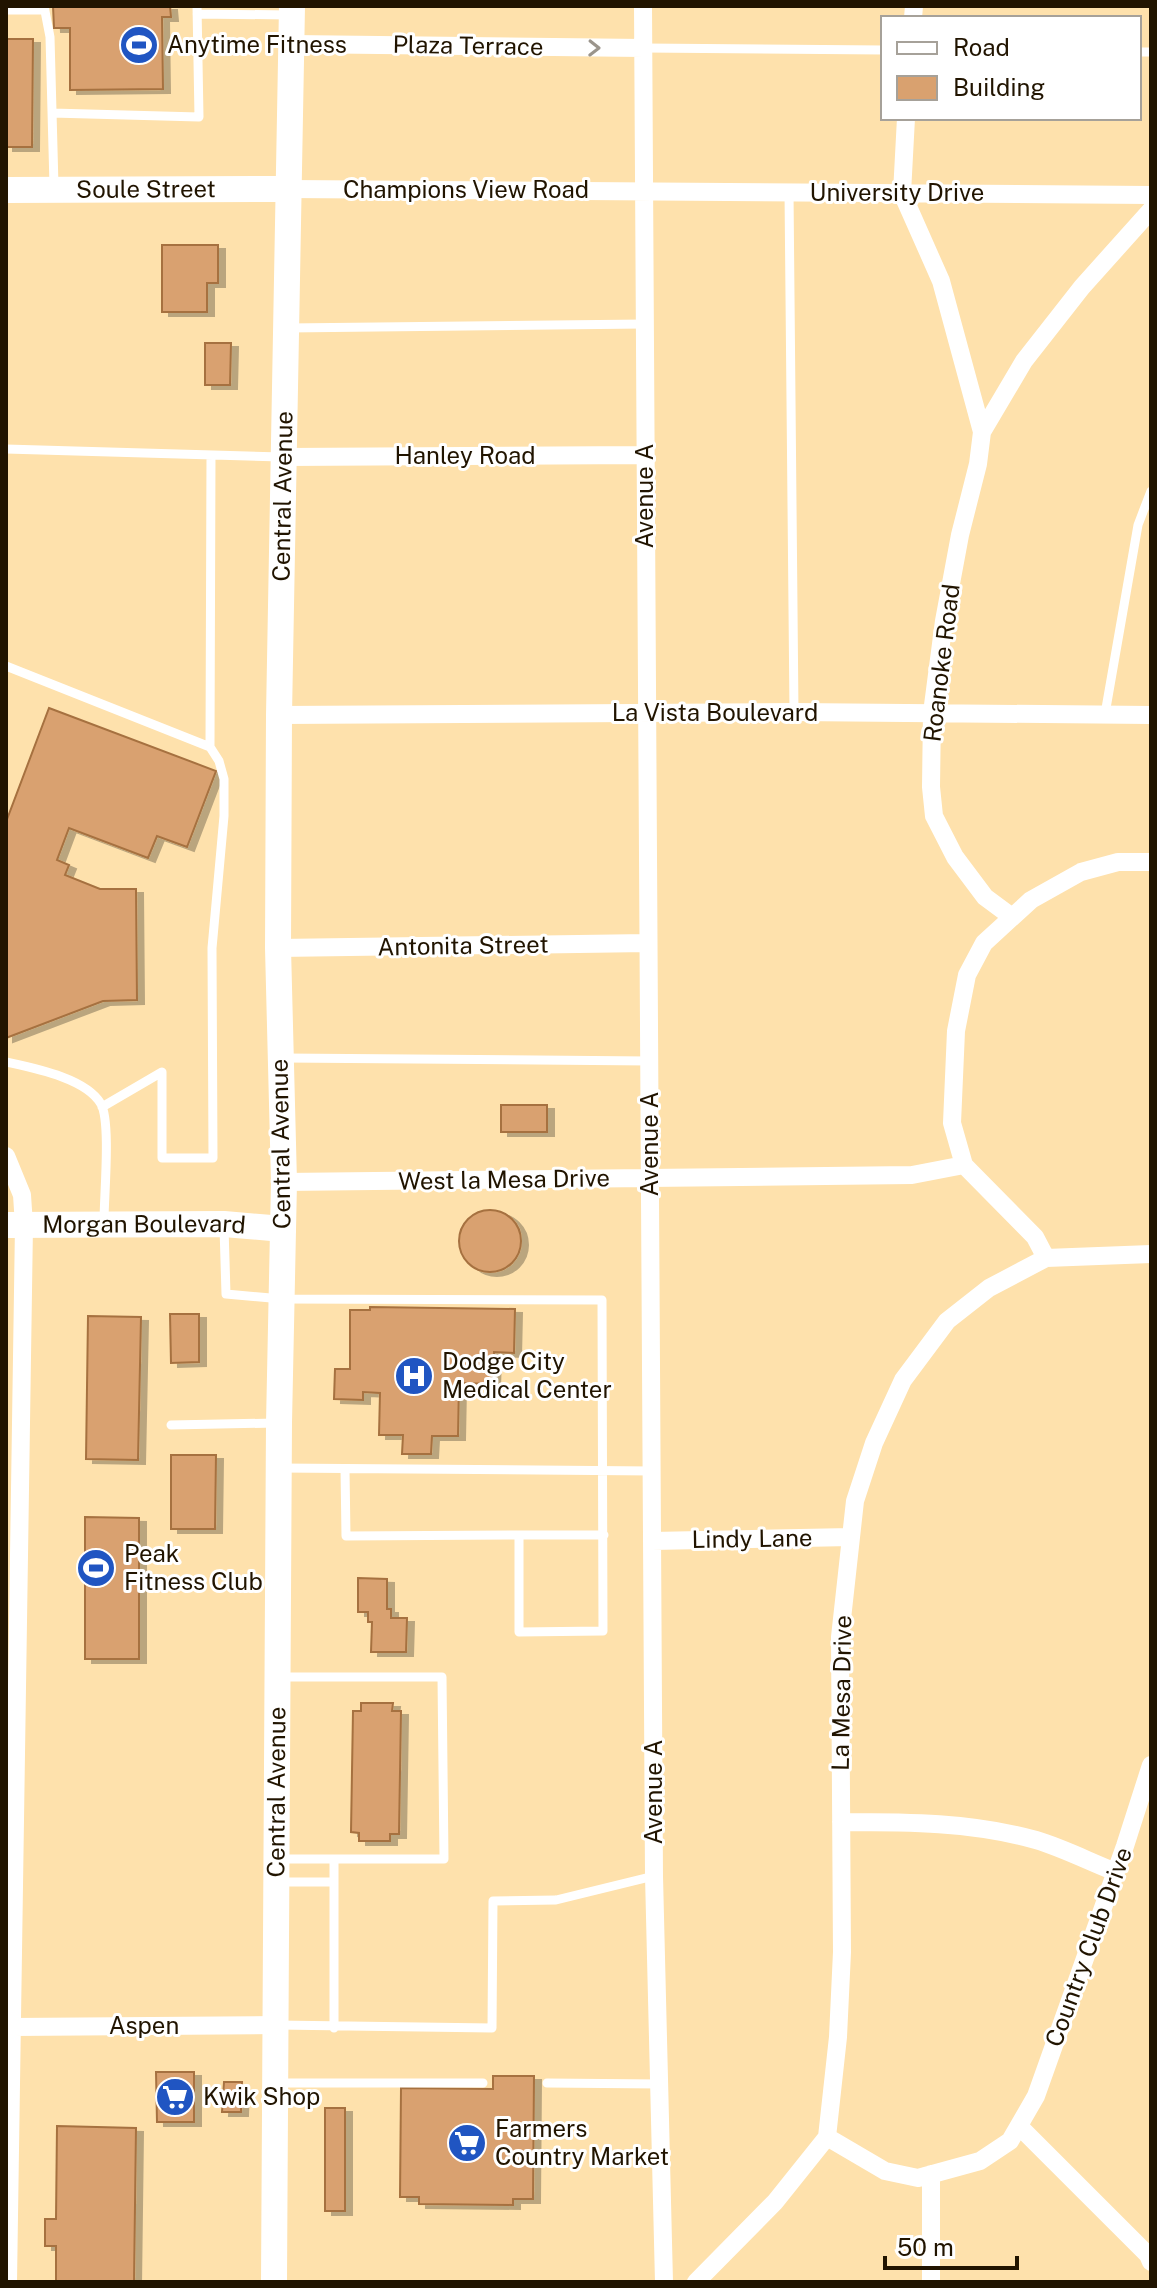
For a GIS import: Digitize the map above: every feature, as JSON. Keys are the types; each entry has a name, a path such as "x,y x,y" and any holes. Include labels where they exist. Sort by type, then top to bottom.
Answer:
{"street":[{"name":"Avenue A","path":"643,6 654,1876 664,2282"},
{"name":"Central Avenue","path":"274,2282 279,1423 284,1182 278,948 279,715 292,11"},
{"name":"Plaza Terrace","path":"292,44 644,48"},
{"name":"Roanoke Road","path":"906,120 902,193 941,281 982,432 944,621 932,713 931,787 934,816 955,857 985,897 1012,917"},
{"name":"Soule Street","path":"6,190 287,189"},
{"name":"Champions View Road","path":"287,189 644,191"},
{"name":"University Drive","path":"644,191 1151,195"},
{"name":"Roanoke Road","path":"982,432 1024,361 1082,287 1151,210"},
{"name":"Hanley Road","path":"285,457 645,455"},
{"name":"La Vista Boulevard","path":"279,715 794,712 1151,715"},
{"path":"1151,862 1118,862 1081,872 1031,900 984,943 967,975 956,1031 952,1123 964,1165 1035,1237 1046,1258 1151,1254"},
{"name":"Antonita Street","path":"278,948 648,943"},
{"path":"6,1156 22,1195 15,1225 8,2282"},
{"name":"West la Mesa Drive","path":"284,1182 912,1175 964,1165"},
{"name":"Morgan Boulevard","path":"15,1225 224,1224 283,1229"},
{"name":"La Mesa Drive","path":"827,2137 838,2037 842,1952 840,1637 855,1501 874,1443 903,1380 947,1321 989,1288 1046,1258"},
{"name":"Lindy Lane","path":"652,1541 851,1537"},
{"name":"Country Club Drive","path":"827,2137 885,2171 918,2178 980,2161 1010,2141 1036,2096 1151,1765"},
{"path":"841,1822 926,1822 984,1828 1039,1841 1116,1872"},
{"name":"Aspen","path":"12,2027 277,2025"},
{"path":"1019,2126 1148,2255 1151,2262"},
{"path":"696,2282 775,2202 827,2137"},
{"path":"931,2174 931,2282"}],"lane":[{"path":"6,10 44,8 50,37 55,190"},
{"path":"52,113 199,117 197,10 292,11"},
{"path":"644,48 881,50"},
{"path":"789,192 794,712"},
{"path":"288,328 644,324"},
{"path":"6,449 285,457"},
{"path":"102,1107 162,1072 162,1158 213,1158 212,948 224,816 224,779 219,761 210,747 211,455"},
{"path":"1105,714 1138,525 1151,491"},
{"path":"6,666 210,747"},
{"path":"281,1058 649,1061"},
{"path":"6,1062 41,1069 71,1080 98,1100 105,1122 104,1224"},
{"path":"224,1224 226,1294 282,1299 602,1300 603,1631 519,1632 519,1535"},
{"path":"171,1425 279,1423"},
{"path":"279,1468 652,1471"},
{"path":"345,1469 346,1536 604,1535"},
{"path":"276,1870 334,1859 444,1859 442,1677 278,1677"},
{"path":"334,1859 334,2028"},
{"path":"276,1870 334,1882"},
{"path":"277,2025 492,2028 493,1901 556,1900 654,1876"},
{"path":"276,2083 483,2083"},
{"path":"547,2083 659,2084"}],"building":[{"path":"53,6 170,6 171,17 162,17 163,89 70,90 70,28 54,28"},
{"path":"6,39 33,39 32,147 6,147"},
{"path":"162,245 218,245 218,283 207,283 207,312 162,312"},
{"path":"205,343 231,343 230,385 205,385"},
{"path":"49,708 216,771 187,847 157,836 148,858 69,828 57,860 69,865 65,875 100,889 136,889 137,1000 103,1001 6,1038 6,822"},
{"path":"501,1105 547,1105 547,1132 501,1132"},
{"path":"490,1210 512,1219 521,1241 512,1263 490,1272 468,1263 459,1241 468,1219"},
{"name":"Dodge City Medical Center","path":"370,1307 515,1309 514,1353 494,1352 493,1384 459,1383 458,1436 432,1436 431,1454 402,1454 403,1435 379,1435 380,1393 363,1392 363,1400 334,1399 335,1369 350,1369 350,1310 370,1310"},
{"path":"170,1314 199,1314 199,1362 171,1363"},
{"path":"88,1316 141,1317 138,1460 86,1459"},
{"path":"171,1455 216,1455 215,1529 171,1529"},
{"path":"85,1517 139,1518 139,1659 85,1659"},
{"path":"358,1578 387,1579 387,1609 391,1609 391,1618 407,1618 406,1652 371,1652 372,1622 368,1622 368,1612 358,1612"},
{"path":"361,1703 393,1703 392,1711 401,1711 399,1834 390,1834 390,1841 359,1841 359,1833 351,1832 353,1711 361,1711"},
{"name":"Kwik Shop","path":"156,2072 194,2072 194,2122 157,2122"},
{"name":"Farmers Country Market","path":"493,2076 534,2076 533,2199 513,2199 513,2205 419,2204 419,2197 400,2197 401,2088 493,2089"},
{"path":"224,2082 242,2082 241,2112 222,2112"},
{"path":"325,2108 345,2108 345,2211 325,2211"},
{"path":"57,2126 136,2128 134,2282 56,2282 56,2246 45,2246 45,2219 56,2219"}],"place":[{"name":"Anytime Fitness","path":"139,45"},
{"name":"Dodge City Medical Center","path":"414,1376"},
{"name":"Peak Fitness Club","path":"96,1568"},
{"name":"Kwik Shop","path":"175,2097"},
{"name":"Farmers Country Market","path":"467,2143"}]}
